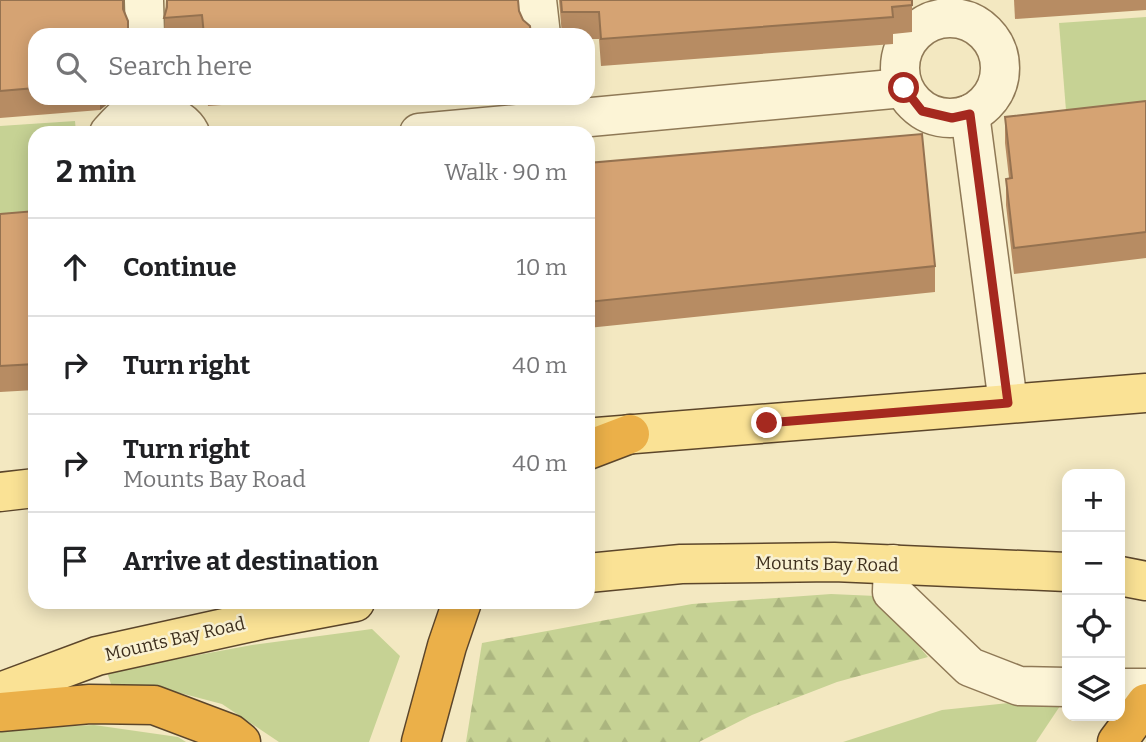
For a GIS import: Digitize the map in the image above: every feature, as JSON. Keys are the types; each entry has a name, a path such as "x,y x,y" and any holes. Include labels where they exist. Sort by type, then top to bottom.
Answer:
{"highway":[{"path":"595,447 630,434"},
{"path":"421,742 460,609"},
{"path":"1117,742 1146,703"},
{"path":"0,712 90,704 154,705 231,734 241,742"}],"main road":[{"path":"595,437 1146,393"},
{"path":"0,492 28,489"},
{"name":"Mounts Bay Road","path":"595,572 681,564 893,564 1062,572"},
{"path":"1125,577 1146,581"},
{"name":"Mounts Bay Road","path":"0,692 97,656 318,609"}],"lane":[{"path":"537,0 540,28"},
{"path":"942,9 967,20 986,33 999,60 996,89 978,110 970,114 952,118 922,111 904,88 899,61 906,43 942,9"},
{"path":"457,126 548,109 904,88"},
{"path":"116,126 127,116 144,111 149,105 185,126"},
{"path":"970,114 1008,403"},
{"path":"893,564 892,592 970,667 1019,686 1062,687"},
{"path":"1125,688 1146,688"}],"green space":[{"path":"1146,17 1146,117 1067,123 1059,23"},
{"path":"75,121 75,126 28,126 28,224 0,226 0,126"},
{"path":"831,594 876,596 928,657 837,682 752,715 699,742 466,742 482,643 692,604"},
{"path":"372,629 400,656 369,742 279,742 222,704 161,688 111,684 107,672 252,645"},
{"path":"1062,697 1062,703 1036,742 843,742 942,710"},
{"path":"94,725 178,737 186,742 0,742 0,730"}],"building":[{"path":"0,0 123,0 128,28 28,28 28,89 0,91"},
{"path":"167,0 518,0 519,11 530,28 203,28 202,15 164,18"},
{"path":"561,0 912,0 912,5 892,7 893,17 601,39 599,12 562,12"},
{"path":"1146,101 1146,232 1014,248 1006,179 1012,178 1005,117"},
{"path":"922,134 935,266 595,301 595,162"},
{"path":"28,212 28,364 0,366 0,214"}],"route":[{"path":"767,423 1008,403 970,114 952,118 922,111 904,88"}]}
